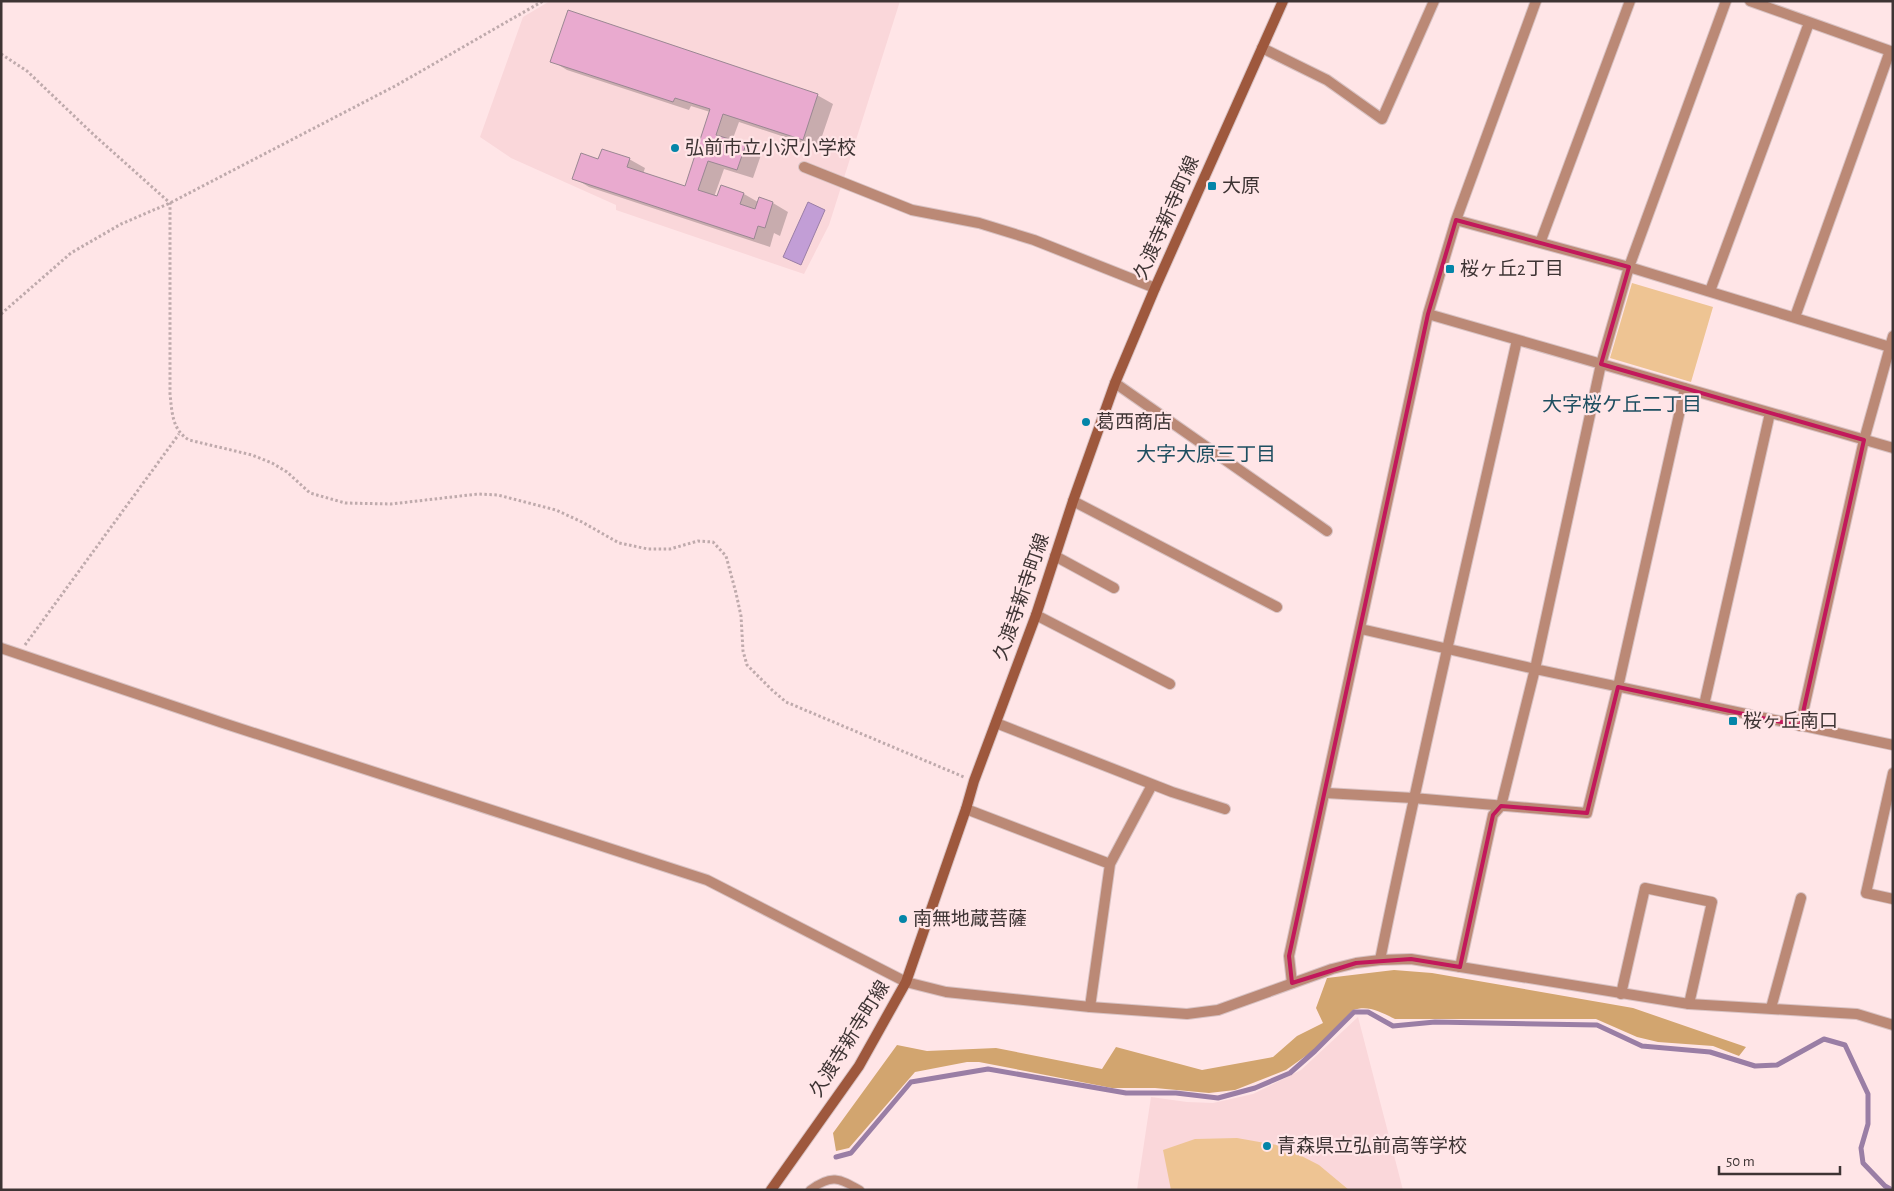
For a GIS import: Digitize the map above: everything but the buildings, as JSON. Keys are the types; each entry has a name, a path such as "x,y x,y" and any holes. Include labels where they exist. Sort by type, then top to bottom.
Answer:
{"main road":[{"name":"久渡寺新寺町線","path":"771,1190 860,1066 906,982 966,810 974,781 1036,614 1073,501 1115,383 1155,288 1283,1"}],"street":[{"path":"1262,48 1326,80 1382,119 1434,1"},
{"path":"1292,983 1289,956 1326,793 1428,314 1456,220 1536,1"},
{"path":"1540,242 1630,1"},
{"path":"1460,967 1493,815 1502,806 1535,669 1601,364 1629,266 1726,1"},
{"path":"1750,1 1891,52 1795,318"},
{"path":"1710,291 1809,23"},
{"path":"804,167 912,210 979,223 1034,240 1155,288"},
{"path":"1456,220 1629,266 1891,347"},
{"path":"1428,314 1893,448"},
{"path":"1800,726 1864,440 1893,336"},
{"path":"1380,960 1413,798 1517,340"},
{"path":"1115,383 1327,531"},
{"path":"1326,793 1413,798 1587,813 1618,687 1685,388"},
{"path":"1704,705 1770,413"},
{"path":"1073,501 1277,607"},
{"path":"1055,556 1114,588"},
{"path":"1036,614 1170,684"},
{"path":"1361,629 1535,669 1893,745"},
{"path":"1,648 223,723 707,880 906,982 946,992 1090,1007 1187,1014 1218,1010 1332,969 1356,963 1411,959 1689,1004 1858,1014 1893,1025"},
{"path":"996,723 1152,785 1225,809"},
{"path":"1893,773 1866,893 1893,899"},
{"path":"1090,1007 1110,864 1152,785"},
{"path":"966,810 1110,864"},
{"path":"1621,994 1645,888 1712,902 1689,1004"},
{"path":"1771,1008 1801,898"}],"lane":[{"path":"810,1190 822,1181 839,1178 860,1190"}],"path":[{"path":"1,314 71,253 121,224 170,203 397,85 543,1"},
{"path":"1,54 27,70 94,135 170,203 170,394 172,415 179,434 188,440 252,455 272,463 287,472 310,493 345,503 391,504 478,494 498,495 556,510 619,543 648,549 670,549 698,541 713,542 726,556 741,616 742,651 747,665 772,690 786,702 819,717 974,781"},
{"path":"19,653 179,434"}],"highlighted area":[{"path":"1456,220 1629,267 1601,364 1864,440 1800,726 1618,687 1587,813 1501,806 1493,815 1460,967 1411,959 1356,963 1292,983 1289,956 1428,314"}],"shaded area":[{"name":"弘前市立小沢小学校","path":"550,1 900,1 829,225 804,274 616,210 616,205 511,158 480,137 523,17"},
{"path":"808,202 825,210 801,265 783,257"},
{"path":"1632,283 1713,307 1691,382 1610,358"},
{"path":"1394,970 1432,973 1633,1008 1746,1047 1739,1056 1713,1046 1658,1042 1637,1037 1596,1019 1395,1019 1364,1008 1353,1010 1314,1050 1286,1070 1235,1090 1209,1093 1155,1088 1112,1088 979,1062 967,1062 915,1072 849,1148 836,1151 833,1133 897,1045 927,1051 996,1048 1102,1069 1116,1047 1202,1070 1273,1057 1297,1036 1323,1023 1316,1008 1327,978"},
{"name":"青森県立弘前高等学校","path":"1358,1017 1403,1190 1137,1190 1151,1097 1187,1102 1213,1103 1253,1094 1301,1070"},
{"path":"1237,1138 1282,1146 1319,1165 1349,1190 1171,1190 1163,1150 1195,1139"}],"waterway":[{"path":"836,1157 851,1153 911,1082 988,1069 1126,1093 1176,1093 1218,1098 1255,1088 1290,1073 1354,1012 1368,1012 1393,1026 1435,1022 1597,1025 1642,1046 1710,1052 1755,1066 1777,1065 1824,1039 1845,1045 1868,1094 1868,1124 1861,1148 1863,1163 1885,1186 1892,1190"}],"place":[{"name":"弘前市立小沢小学校","path":"675,148"},
{"name":"大原","path":"1212,186"},
{"name":"桜ヶ丘2丁目","path":"1450,269"},
{"name":"葛西商店","path":"1086,422"},
{"name":"桜ヶ丘南口","path":"1733,721"},
{"name":"南無地蔵菩薩","path":"903,919"},
{"name":"青森県立弘前高等学校","path":"1267,1146"}],"district":[{"name":"大字桜ケ丘二丁目","path":"1622,405"},
{"name":"大字大原三丁目","path":"1206,455"}]}
